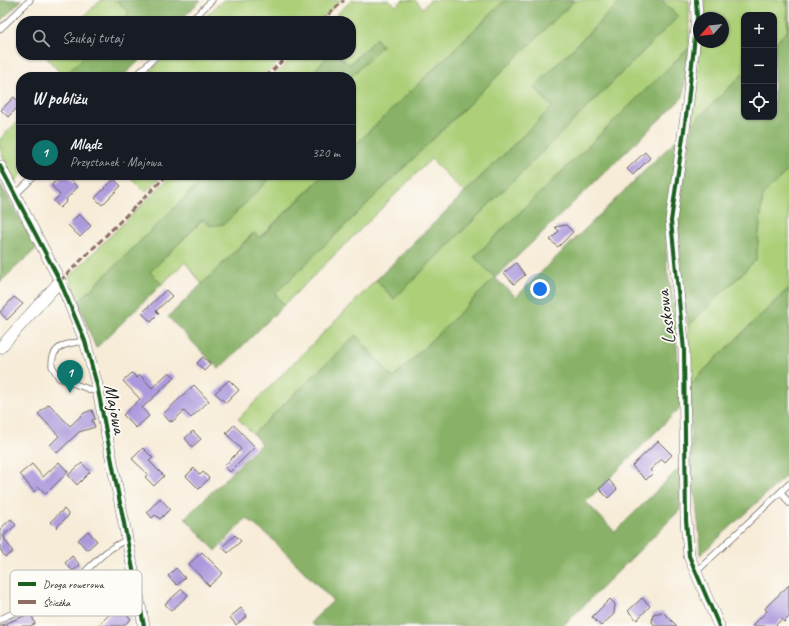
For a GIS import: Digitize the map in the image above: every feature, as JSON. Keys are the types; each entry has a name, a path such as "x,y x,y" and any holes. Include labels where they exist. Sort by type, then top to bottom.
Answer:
{"street":[{"name":"Laskowa","path":"696,0 697,17 688,102 671,221 684,350 686,520 689,556 719,626"},
{"name":"Majowa","path":"0,166 60,281 84,341 99,393 133,570"},
{"path":"0,348 60,281"},
{"name":"Majowa","path":"142,616 144,626"}],"lane":[{"path":"0,29 30,0"},
{"path":"196,16 212,0"},
{"path":"140,72 152,60"},
{"path":"15,196 31,180"},
{"path":"84,341 60,346 54,353 52,366 59,378 99,393"},
{"path":"696,572 789,484"},
{"path":"781,492 789,503"},
{"path":"86,570 115,544 127,540"},
{"path":"0,620 10,616"}],"green space":[{"path":"0,0 22,0 0,21"},
{"path":"101,0 116,0 129,13 126,16 84,16"},
{"path":"116,0 201,0 185,16 126,16 129,13"},
{"path":"223,0 341,0 325,16 206,16"},
{"path":"352,0 390,0 396,6 403,0 415,0 423,8 430,0 505,0 356,144 356,72 382,46 376,38 356,58 356,16 335,16"},
{"path":"505,0 575,0 275,294 284,305 219,369 168,317 254,233 260,238 319,180 356,180 356,144"},
{"path":"575,0 622,0 534,87 553,107 464,193 431,159 284,305 275,294"},
{"path":"622,0 662,0 678,17 394,299 376,280 552,107 534,87"},
{"path":"662,0 689,0 689,48 474,257 495,278 393,378 356,335 253,434 238,419 376,280 394,299 678,17"},
{"path":"704,0 786,0 788,30 777,41 777,12 741,12 741,76 692,124 700,48 729,48 729,12 705,12"},
{"path":"786,0 789,0 789,169 763,195 756,260 688,326 681,278 678,222 692,124 741,76 741,120 777,120 777,41 788,30"},
{"path":"376,38 382,46 356,72 312,72 325,60 344,60 350,65"},
{"path":"689,48 683,97 495,278 474,257"},
{"path":"49,60 81,60 69,72 59,72"},
{"path":"81,60 140,60 127,72 68,72"},
{"path":"161,60 280,60 268,72 149,72"},
{"path":"290,60 325,60 312,72 278,72"},
{"path":"344,60 354,60 349,65"},
{"path":"16,123 16,180 13,183 0,148 0,139"},
{"path":"679,137 666,229 667,271 674,303 681,407 586,502 615,532 681,466 680,510 563,626 314,626 311,622 333,601 270,537 246,518 216,551 185,518 261,444 253,434 356,335 393,378 495,278 516,297"},
{"path":"789,169 789,288 690,384 688,326 756,260 763,195"},
{"path":"133,180 158,180 145,192"},
{"path":"167,180 203,180 78,302 69,277"},
{"path":"203,180 269,180 224,224 210,226 203,219 150,272 162,284 96,348 78,302"},
{"path":"269,180 319,180 259,238 253,233 202,284 185,262 162,284 150,272 204,219 224,224"},
{"path":"0,184 37,248 0,282 1,270"},
{"path":"789,288 789,473 700,555 700,537 695,495 691,479 690,384"}],"building":[{"path":"14,97 16,99 16,109 8,117 1,110"},
{"path":"645,152 650,158 633,175 627,169"},
{"path":"70,180 78,187 66,199 67,201 60,208 54,201 60,195 52,186 54,181"},
{"path":"113,180 121,186 102,205 95,198"},
{"path":"79,214 91,226 80,237 68,225"},
{"path":"566,225 573,232 558,247 550,240 559,231 555,227"},
{"path":"516,263 525,275 514,284 504,273"},
{"path":"166,290 172,296 156,311 159,314 151,322 142,313"},
{"path":"14,297 23,304 7,320 0,312"},
{"path":"203,357 211,364 204,371 197,363"},
{"path":"169,372 175,377 142,408 149,416 136,428 123,415 140,399 123,381 132,373 137,378 140,375 152,388"},
{"path":"229,380 239,390 226,403 215,393"},
{"path":"194,385 209,401 191,418 184,411 172,422 171,420 170,422 163,414"},
{"path":"49,404 70,426 84,413 92,410 95,419 92,420 95,427 79,432 57,453 50,445 59,436 38,414"},
{"path":"234,425 255,447 230,472 224,466 241,449 226,433"},
{"path":"193,431 201,439 192,447 185,438"},
{"path":"658,441 672,455 665,462 662,459 650,470 653,473 646,480 632,466"},
{"path":"143,448 153,458 149,461 164,476 154,486 145,477 148,474 132,459"},
{"path":"59,462 68,472 46,494 39,487 34,492 20,474 32,464 43,477"},
{"path":"82,463 90,472 77,485 68,475"},
{"path":"194,468 200,475 203,472 209,478 199,489 186,476"},
{"path":"609,480 617,489 608,498 599,489"},
{"path":"160,498 170,509 160,519 155,515 152,518 147,512"},
{"path":"64,509 69,515 56,528 50,522"},
{"path":"11,519 16,525 3,536 13,552 5,557 0,549 0,529"},
{"path":"88,531 97,541 87,550 78,540"},
{"path":"235,535 241,541 228,553 222,547"},
{"path":"202,552 223,573 209,586 189,564"},
{"path":"72,556 80,565 72,570 65,563"},
{"path":"176,568 185,578 177,585 168,576"},
{"path":"789,585 789,617 784,622 782,619 775,626 752,626 767,611 765,609 768,605"},
{"path":"182,589 188,595 171,611 165,604"},
{"path":"642,598 650,606 637,620 628,611"},
{"path":"610,599 615,604 614,614 601,626 592,617"},
{"path":"241,608 247,616 236,625 230,617"},
{"path":"663,612 677,626 655,626 652,622 653,614"},
{"path":"24,616 32,616 35,624 30,626 0,626"},
{"path":"108,616 128,616 131,619 123,626 97,626"}],"marked path":[{"path":"327,16 344,0"},
{"path":"271,72 283,60"},
{"path":"60,281 162,180"}],"cycle path":[{"path":"696,0 697,17 688,102 671,221 684,350 686,520 689,556 719,626"},
{"path":"0,166 60,281 85,341 97,385 133,570"},
{"path":"142,616 144,626"}],"place":[{"name":"Mlądz","path":"70,393"}]}
